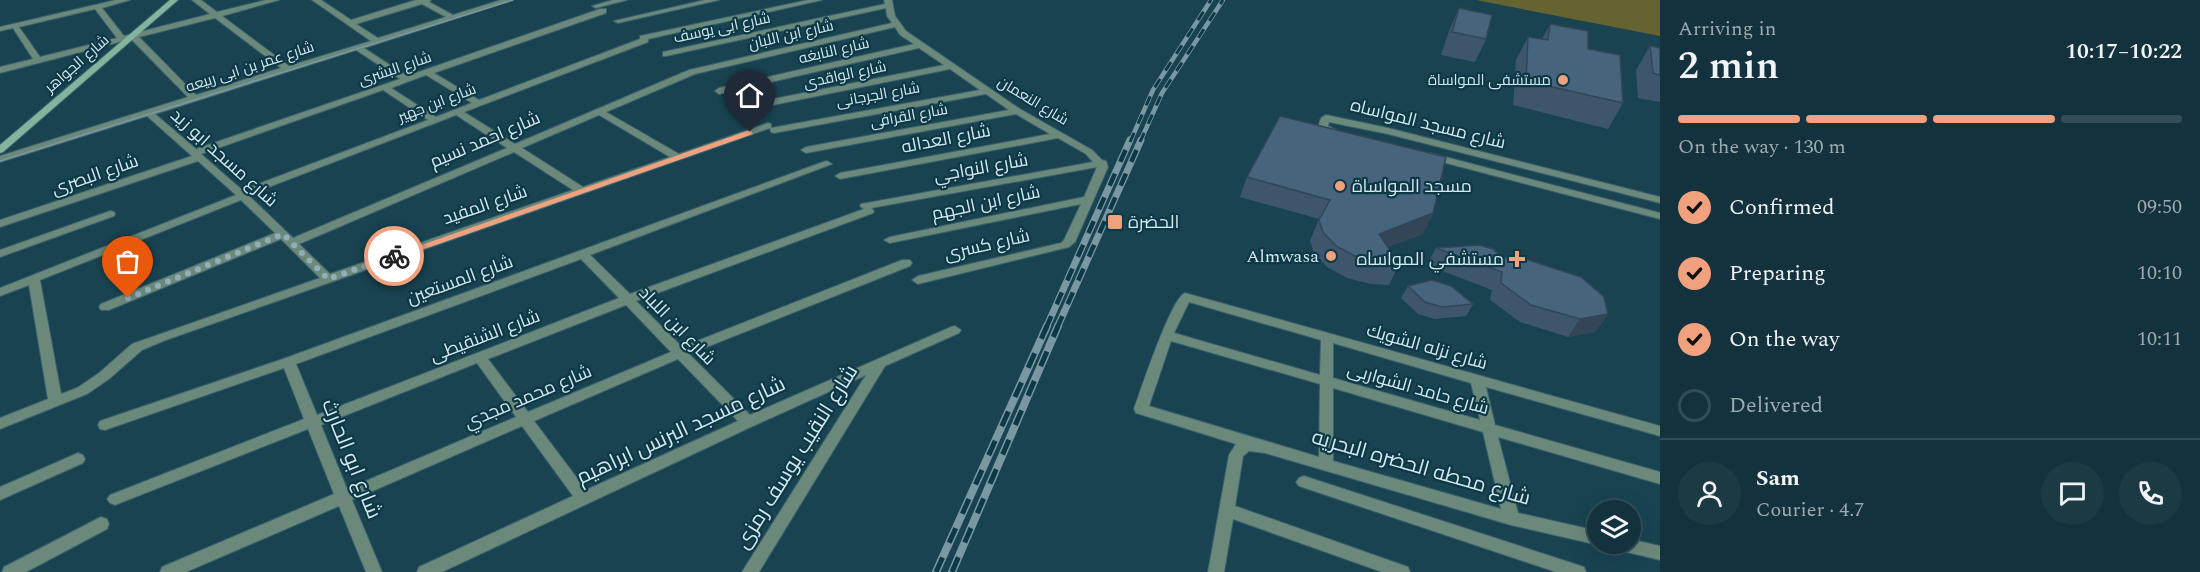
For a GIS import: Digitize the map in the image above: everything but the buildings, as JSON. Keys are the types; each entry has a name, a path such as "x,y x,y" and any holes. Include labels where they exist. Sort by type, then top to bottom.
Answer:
{"main road":[{"name":"شارع الجواهر","path":"0,150 174,0"}],"street":[{"path":"0,29 126,0"},
{"path":"196,0 287,69"},
{"path":"0,70 275,0"},
{"path":"316,0 377,40"},
{"path":"350,23 423,0 453,18"},
{"name":"شارع عمر بن ابى ربيعه","path":"0,159 508,0"},
{"name":"شارع البشرى","path":"197,155 623,0"},
{"path":"618,21 715,0"},
{"name":"شارع ابن جهير","path":"0,292 644,39 818,0"},
{"path":"889,3 895,25"},
{"name":"شارع ابى يوسف","path":"666,54 889,3"},
{"path":"97,7 194,98"},
{"name":"شارع النعمان","path":"895,25 987,91 1089,152 1102,163"},
{"name":"شارع ابن اللبان","path":"692,72 895,25"},
{"path":"15,26 38,60"},
{"name":"شارع النابغه","path":"719,91 920,45"},
{"path":"357,47 406,79"},
{"name":"شارع الواقدى","path":"743,108 951,66"},
{"path":"427,72 478,103"},
{"name":"شارع احمد نسيم","path":"105,308 287,239 692,72"},
{"path":"384,87 435,120"},
{"name":"شارع الجرجانى","path":"771,128 987,91"},
{"path":"456,111 582,191"},
{"path":"598,111 678,157"},
{"name":"شارع القرافى","path":"806,150 1017,111"},
{"name":"شارع مسجد ابو زيد","path":"149,113 242,195 328,279"},
{"name":"شارع مسجد المواساه","path":"1348,135 1324,129 1322,126 1326,118 1357,123 1660,200"},
{"name":"شارع المفيد","path":"0,424 82,391 104,376 137,347 678,157 771,128"},
{"name":"شارع العداله","path":"840,176 1059,135"},
{"name":"شارع مسجد المواساه","path":"1414,152 1660,216"},
{"name":"شارع البصرى","path":"3,223 197,155"},
{"path":"1089,199 1103,167 1102,163"},
{"name":"شارع النواجي","path":"867,208 1102,163"},
{"name":"شارع المستعين","path":"105,425 288,362 827,164"},
{"name":"شارع ابن الجهم","path":"890,240 1089,199"},
{"name":"شارع كسرى","path":"918,280 1065,245 1089,199"},
{"name":"شارع الشنقيطى","path":"115,499 867,208"},
{"path":"0,211 3,223"},
{"path":"0,254 110,214"},
{"name":"شارع ابن اللباد","path":"583,254 678,354 748,422"},
{"name":"شارع محمد مجدي","path":"168,572 678,354 906,263"},
{"path":"34,279 55,402"},
{"name":"شارع نزله الشويك","path":"1167,335 1185,297 1660,431"},
{"name":"شارع مسجد البرنس ابراهيم","path":"425,572 748,422 955,330"},
{"name":"شارع حامد الشواربى","path":"1167,335 1660,478"},
{"name":"شارع محطه الحضره البحريه","path":"1167,335 1141,409 1256,445 1511,518 1587,535"},
{"path":"1326,465 1327,337"},
{"path":"479,357 584,498"},
{"name":"شارع ابو الحارث","path":"288,362 374,572"},
{"name":"شارع النقيب يوسف رمزى","path":"750,572 880,363"},
{"path":"1477,379 1511,518"},
{"path":"1216,572 1236,454 1239,449 1256,445"},
{"path":"0,494 78,459"},
{"path":"1304,482 1578,572"},
{"path":"1227,510 1402,572"},
{"path":"10,572 101,524"},
{"path":"1641,548 1660,553"}],"shaded area":[{"path":"1476,0 1660,0 1660,36"}],"tram line":[{"path":"0,161 513,0"}],"railway":[{"path":"1130,142 1153,90 1211,0"},
{"path":"1140,142 1162,93 1223,0"},
{"path":"1046,328 1130,140"},
{"path":"1057,328 1141,140"},
{"path":"936,572 1047,326"},
{"path":"952,572 1058,326"}],"way so far":[{"path":"128,298 283,234 328,279 394,256"}],"place":[{"name":"مستشفى المواساة","path":"1563,80"},
{"name":"مسجد المواساة","path":"1340,186"},
{"name":"الحضرة","path":"1115,222"},
{"name":"Almwasa","path":"1331,256"},
{"name":"مستشفي المواساه","path":"1517,259"}],"route":[{"path":"394,256 750,132"}]}
